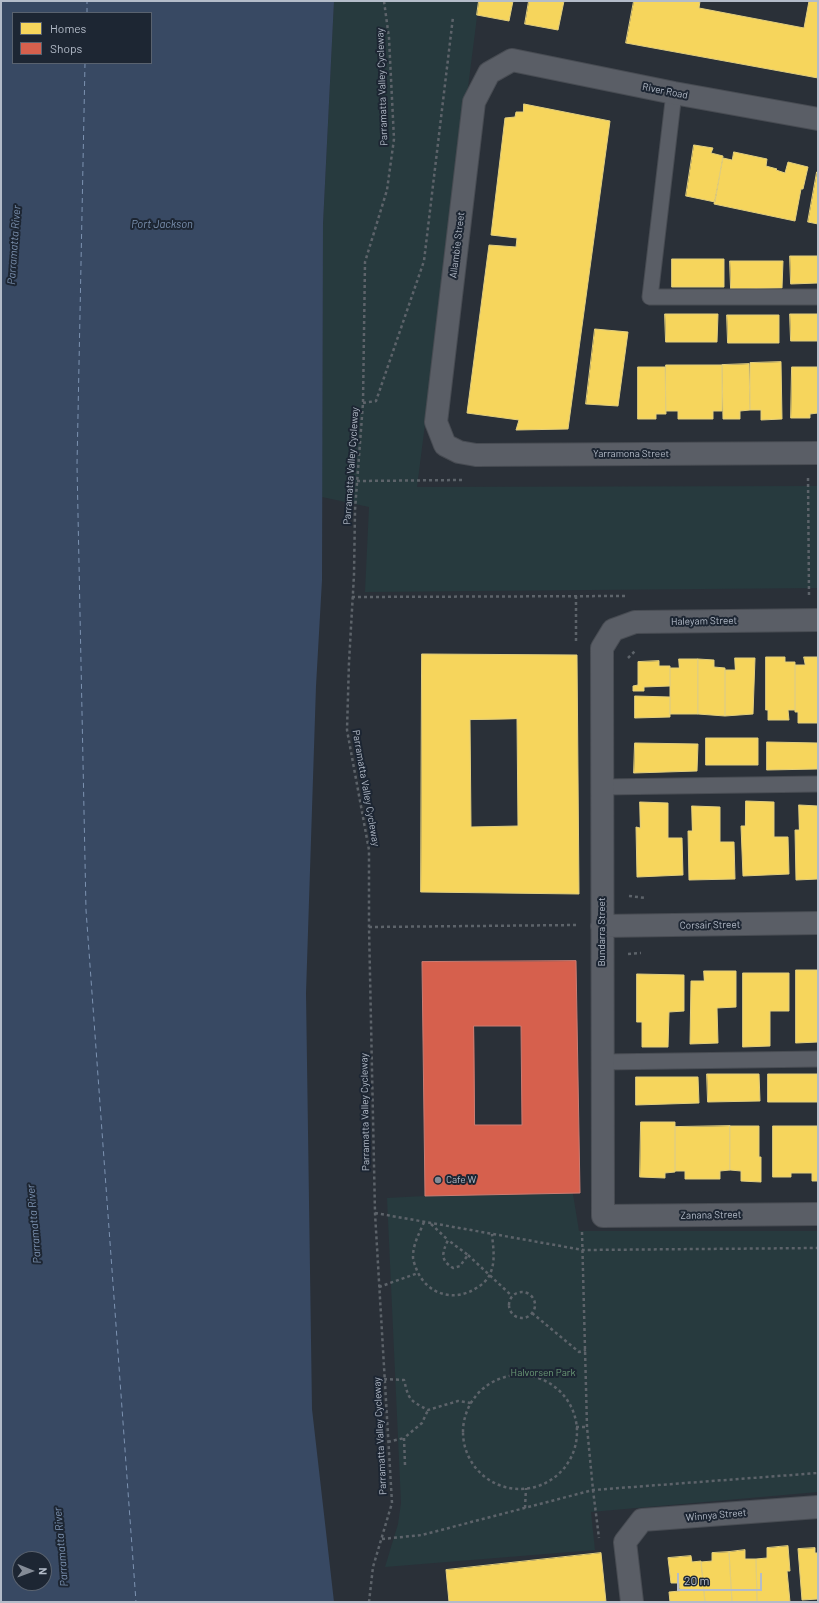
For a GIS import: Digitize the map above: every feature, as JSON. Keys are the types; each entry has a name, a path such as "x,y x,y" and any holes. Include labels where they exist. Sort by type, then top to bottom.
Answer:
{"street":[{"name":"River Road","path":"512,60 674,93 818,120"},
{"name":"Allambie Street","path":"445,445 436,422 474,102 489,73 512,60"},
{"name":"Yarramona Street","path":"445,445 459,452 476,455 818,453"},
{"name":"Haleyam Street","path":"602,648 613,630 635,622 818,620"},
{"name":"Bundarra Street","path":"602,648 603,1216"},
{"name":"Corsair Street","path":"602,926 818,924"},
{"name":"Zanana Street","path":"603,1216 818,1214"},
{"name":"Winnya Street","path":"632,1602 626,1542 642,1520 818,1507"}],"lane":[{"path":"674,93 650,297 818,297"},
{"path":"602,787 818,784"},
{"path":"603,1062 818,1059"}],"path":[{"name":"Parramatta Valley Cycleway","path":"369,1602 373,1567 392,1503 375,1213 369,927 369,850 347,730 348,662 354,576 355,510 363,402 365,262 387,190 394,139 389,38 384,1"},
{"path":"363,402 376,401 424,261 453,17"},
{"path":"808,477 809,595"},
{"path":"801,595 814,595"},
{"path":"352,597 631,596"},
{"path":"369,927 578,925"},
{"path":"424,1222 414,1243 413,1258 425,1285 437,1292 450,1295 461,1295 473,1291 490,1275 493,1265 492,1234"},
{"path":"430,1223 448,1240 468,1255 512,1296"},
{"path":"582,1227 587,1427 600,1544"},
{"path":"448,1240 444,1250 444,1259 447,1264 453,1268 460,1266 468,1255"},
{"path":"379,1287 418,1272"},
{"path":"519,1291 527,1292 532,1296 535,1302 535,1309 525,1318 519,1318 513,1314 509,1308 509,1301 512,1296 519,1291"},
{"path":"532,1313 579,1352 586,1350"},
{"path":"521,1375 538,1378 553,1386 568,1402 576,1418 576,1427 577,1437 573,1455 563,1470 549,1482 532,1488 512,1488 495,1482 479,1472 469,1458 463,1442 463,1425 467,1408 476,1394 489,1383 504,1376 521,1375"},
{"path":"384,1379 404,1380 408,1395 412,1402 428,1410 458,1400 471,1403"},
{"path":"388,1442 404,1438 422,1423 428,1410"},
{"path":"576,1427 587,1427"},
{"path":"404,1438 405,1465"},
{"path":"382,1539 422,1535 593,1490 818,1473"},
{"path":"525,1508 526,1488"}],"green space":[{"path":"334,1 479,1 417,487 818,486 818,588 365,592 369,507 322,497 323,224"},
{"name":"Halvorsen Park","path":"572,1188 579,1231 818,1231 818,1492 591,1512 595,1550 385,1567 398,1524 401,1503 387,1198 424,1196 424,1191"}],"water":[{"name":"Port Jackson","path":"1,1 334,1 323,224 322,580 316,686 306,993 312,1409 334,1602 1,1602"}],"building: Homes":[{"path":"479,1 513,1 509,21 477,15"},
{"path":"529,1 564,1 558,30 525,24"},
{"path":"634,1 700,1 699,8 804,28 809,1 818,1 818,78 626,43"},
{"path":"524,104 610,121 568,429 516,430 519,420 467,413 489,245 516,247 517,238 491,235 505,118 515,117 516,112 523,112"},
{"path":"694,145 713,148 711,153 723,156 715,202 686,196"},
{"path":"734,152 767,159 766,166 785,173 788,162 808,167 803,189 801,189 795,221 714,204 723,158 732,160"},
{"path":"818,172 818,224 808,222"},
{"path":"790,256 818,256 818,283 791,284"},
{"path":"672,259 724,259 724,287 672,287"},
{"path":"730,261 783,261 782,288 731,289"},
{"path":"665,314 718,314 717,342 666,342"},
{"path":"790,314 818,314 818,341 791,341"},
{"path":"727,315 779,315 779,343 728,343"},
{"path":"595,329 628,332 618,406 586,404"},
{"path":"781,362 782,419 761,420 761,410 750,410 750,363"},
{"path":"749,364 750,410 740,411 740,419 723,419 722,365"},
{"path":"666,365 722,365 722,411 713,411 713,419 678,419 678,411 666,411"},
{"path":"638,367 665,367 666,414 656,414 656,419 638,419"},
{"path":"792,367 818,367 818,413 810,414 810,418 791,418"},
{"path":"422,654 577,655 579,894 421,892","holes":["517,719 518,826 471,827 470,720"]},
{"path":"766,657 785,657 785,662 795,662 795,710 788,710 789,720 768,720 768,710 766,710"},
{"path":"804,657 818,657 818,723 798,723 798,712 795,712 795,665 805,665"},
{"path":"735,658 755,658 753,714 725,716 725,670 735,670"},
{"path":"679,659 698,659 698,714 670,714 670,668 679,668"},
{"path":"698,659 714,660 714,667 725,668 725,716 698,714"},
{"path":"659,661 659,666 670,666 670,686 644,687 644,691 633,691 633,686 638,685 638,662"},
{"path":"635,696 670,697 670,717 635,718"},
{"path":"706,738 758,738 758,765 706,765"},
{"path":"767,742 818,743 818,769 767,770"},
{"path":"635,743 698,744 697,771 634,773"},
{"path":"746,801 774,802 774,837 788,837 789,874 743,876 741,826 745,826"},
{"path":"640,802 668,803 668,838 682,838 683,875 637,877 636,827 640,828"},
{"path":"799,805 818,806 818,879 796,880 795,830 799,830"},
{"path":"692,806 720,807 720,842 734,842 735,879 689,880 688,831 692,831"},
{"path":"796,970 818,970 818,1042 796,1043"},
{"path":"704,971 736,971 736,1007 717,1008 718,1043 690,1044 691,981 704,981"},
{"path":"743,973 789,973 789,1011 770,1011 770,1046 743,1047"},
{"path":"637,974 684,975 684,1011 669,1012 668,1047 642,1047 642,1022 637,1022"},
{"path":"707,1074 759,1074 760,1101 708,1102"},
{"path":"768,1074 818,1074 818,1102 768,1102"},
{"path":"636,1077 698,1077 699,1103 636,1105"},
{"path":"641,1122 675,1122 675,1172 665,1173 665,1178 640,1177"},
{"path":"730,1126 730,1170 720,1171 720,1179 685,1179 685,1171 675,1171 675,1127"},
{"path":"730,1126 759,1126 761,1182 741,1181 741,1171 730,1170"},
{"path":"773,1126 818,1126 818,1181 812,1181 812,1173 791,1173 791,1177 773,1177"},
{"path":"788,1546 790,1571 787,1571 790,1602 757,1602 756,1559 767,1558 767,1548"},
{"path":"815,1548 815,1553 818,1553 818,1599 802,1600 798,1549"},
{"path":"745,1550 745,1559 756,1559 757,1602 732,1602 729,1552"},
{"path":"729,1552 732,1602 705,1602 701,1562 712,1561 712,1553"},
{"path":"601,1553 606,1602 449,1602 446,1570"},
{"path":"691,1556 692,1562 701,1561 705,1602 670,1602 669,1592 680,1591 679,1583 671,1583 668,1558"}],"building: Shops":[{"path":"576,961 580,1193 425,1196 422,962","holes":["474,1026 521,1026 522,1125 475,1125"]}],"ferry route":[{"path":"87,1 87,12"},
{"path":"85,64 77,465 86,910 136,1602"}],"place":[{"name":"Cafe W","path":"438,1180"}],"water label":[{"name":"Parramatta River","path":"14,245"},
{"name":"Parramatta River","path":"34,1224"},
{"name":"Parramatta River","path":"61,1547"}]}
